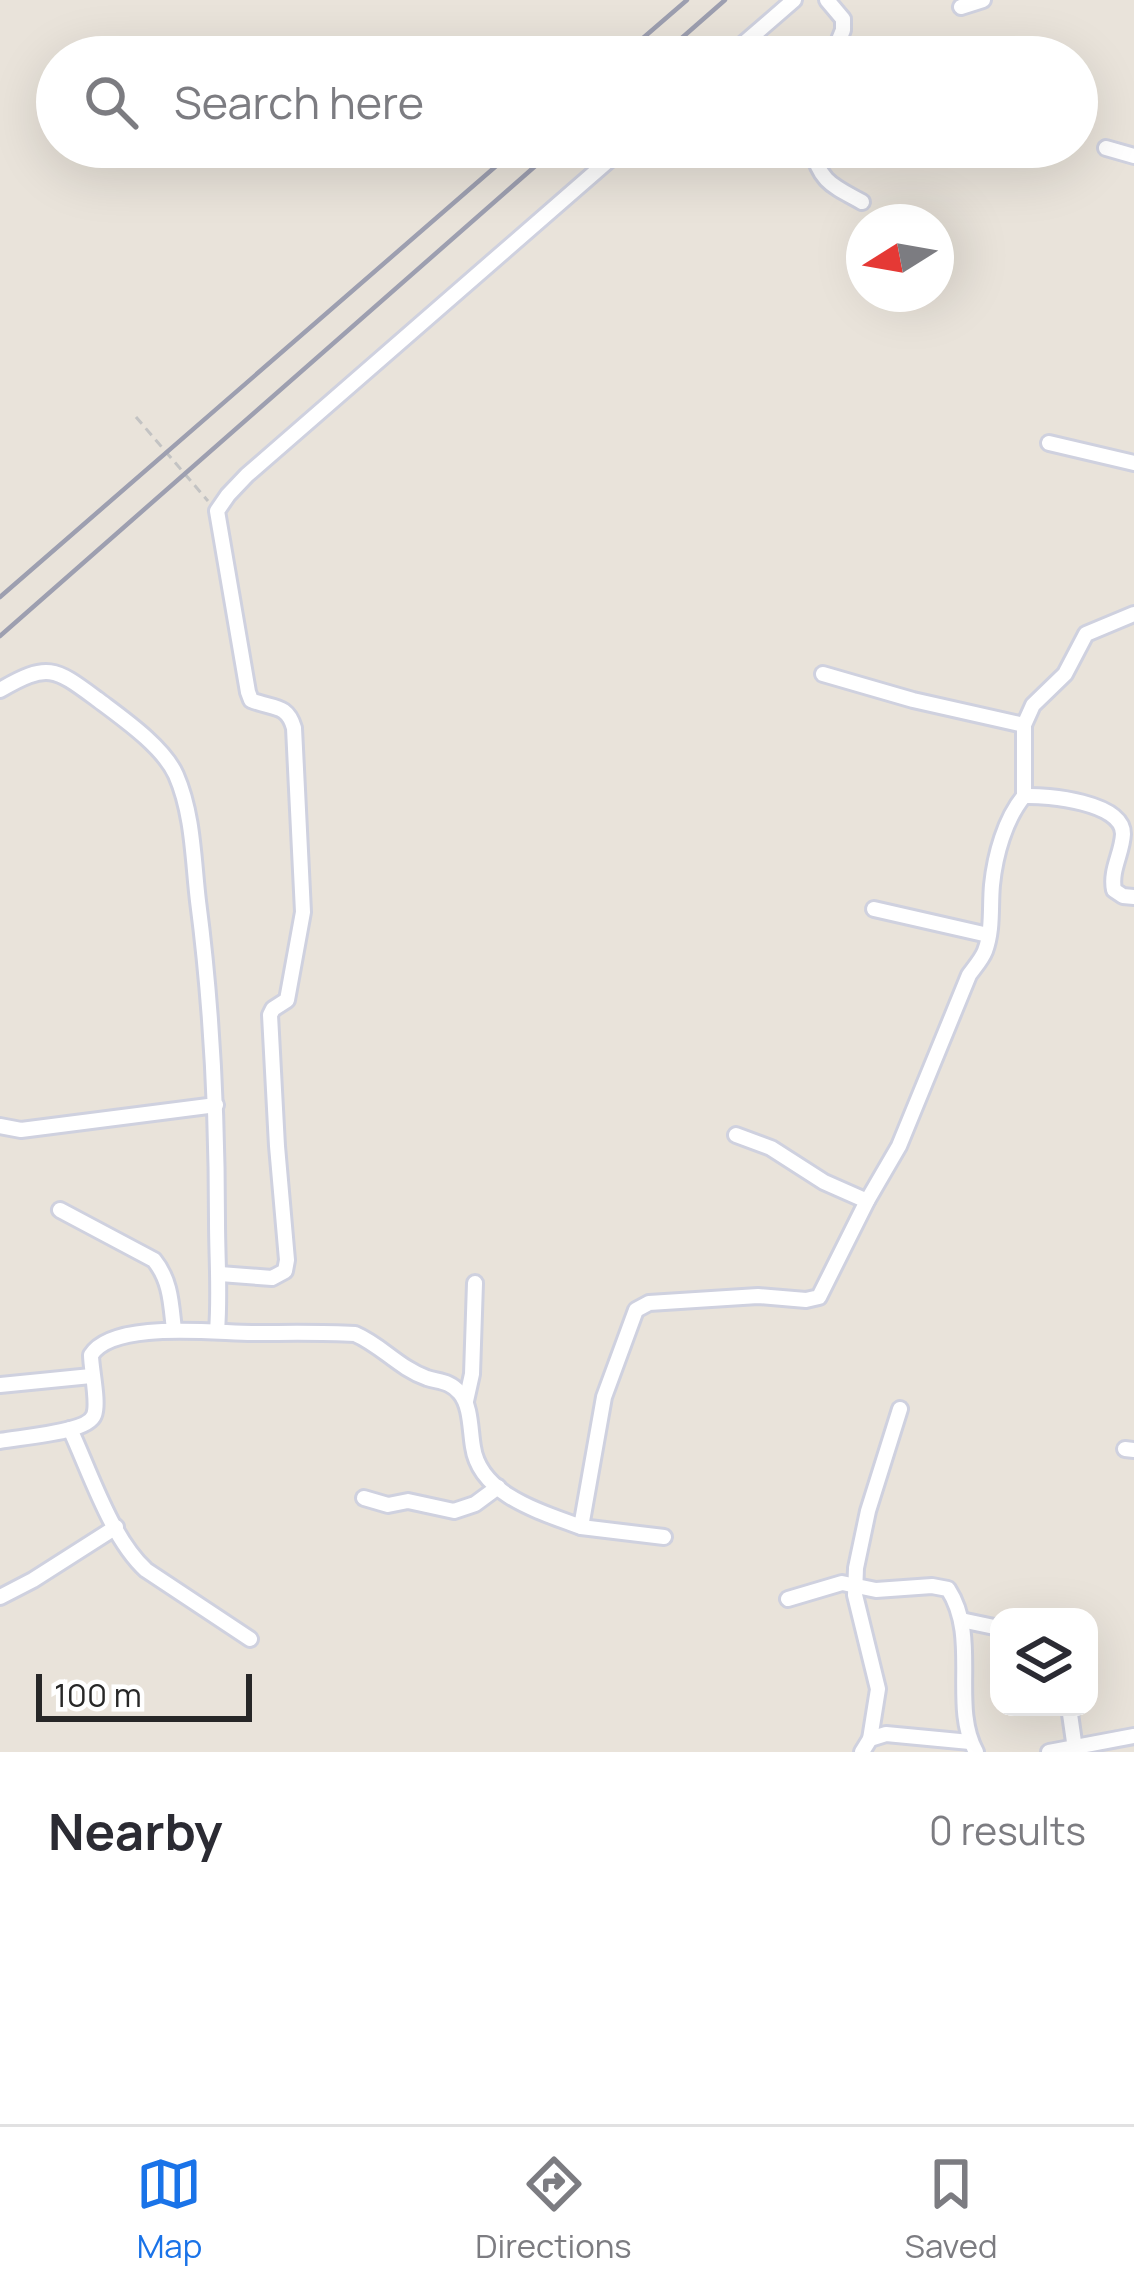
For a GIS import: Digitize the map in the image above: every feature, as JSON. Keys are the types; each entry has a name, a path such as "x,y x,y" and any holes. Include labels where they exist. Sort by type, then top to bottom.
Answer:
{"street":[{"path":"752,36 794,0"},
{"path":"827,0 843,19 841,36"},
{"path":"961,7 983,0"},
{"path":"1106,148 1134,156"},
{"path":"220,1274 259,1278 285,1270 270,1015 287,1000 303,912 294,728 283,709 251,700 248,692 218,511 247,476 600,168"},
{"path":"819,168 826,183 862,202"},
{"path":"1049,442 1134,463"},
{"path":"580,1527 604,1396 636,1310 650,1303 758,1296 819,1298 899,1146 969,975 985,952 992,880 1002,838 1012,809 1024,796 1024,725 1033,705 1065,674 1086,634 1134,614"},
{"path":"0,690 46,670 60,673 149,741 174,770 188,811 209,986 216,1105 218,1331"},
{"path":"823,674 1024,725"},
{"path":"1024,796 1090,805 1120,822 1123,833 1112,880 1114,890 1134,897"},
{"path":"874,909 988,935"},
{"path":"0,1126 20,1130 216,1105"},
{"path":"736,1136 771,1148 809,1174 867,1201"},
{"path":"60,1210 154,1260 169,1285 174,1330"},
{"path":"475,1283 472,1374 466,1401 475,1460 486,1479 544,1513 580,1527 664,1537"},
{"path":"0,1441 89,1423 96,1408 91,1354 100,1344 174,1330 355,1334 426,1378 446,1382 466,1401"},
{"path":"0,1385 91,1376"},
{"path":"866,1745 878,1689 855,1585 858,1552 900,1409"},
{"path":"70,1430 134,1559 250,1639"},
{"path":"364,1498 454,1511 476,1504 498,1487"},
{"path":"0,1597 116,1527"},
{"path":"788,1599 842,1582 876,1590 932,1586 948,1589 957,1603 973,1747 886,1734 866,1745"},
{"path":"961,1620 990,1626"},
{"path":"1070,1716 1075,1749"},
{"path":"1049,1752 1134,1736"}],"path":[{"path":"136,417 218,511"}],"railway":[{"path":"645,36 687,0"},
{"path":"684,36 725,0"},
{"path":"0,597 494,168"},
{"path":"0,636 533,168"}]}
